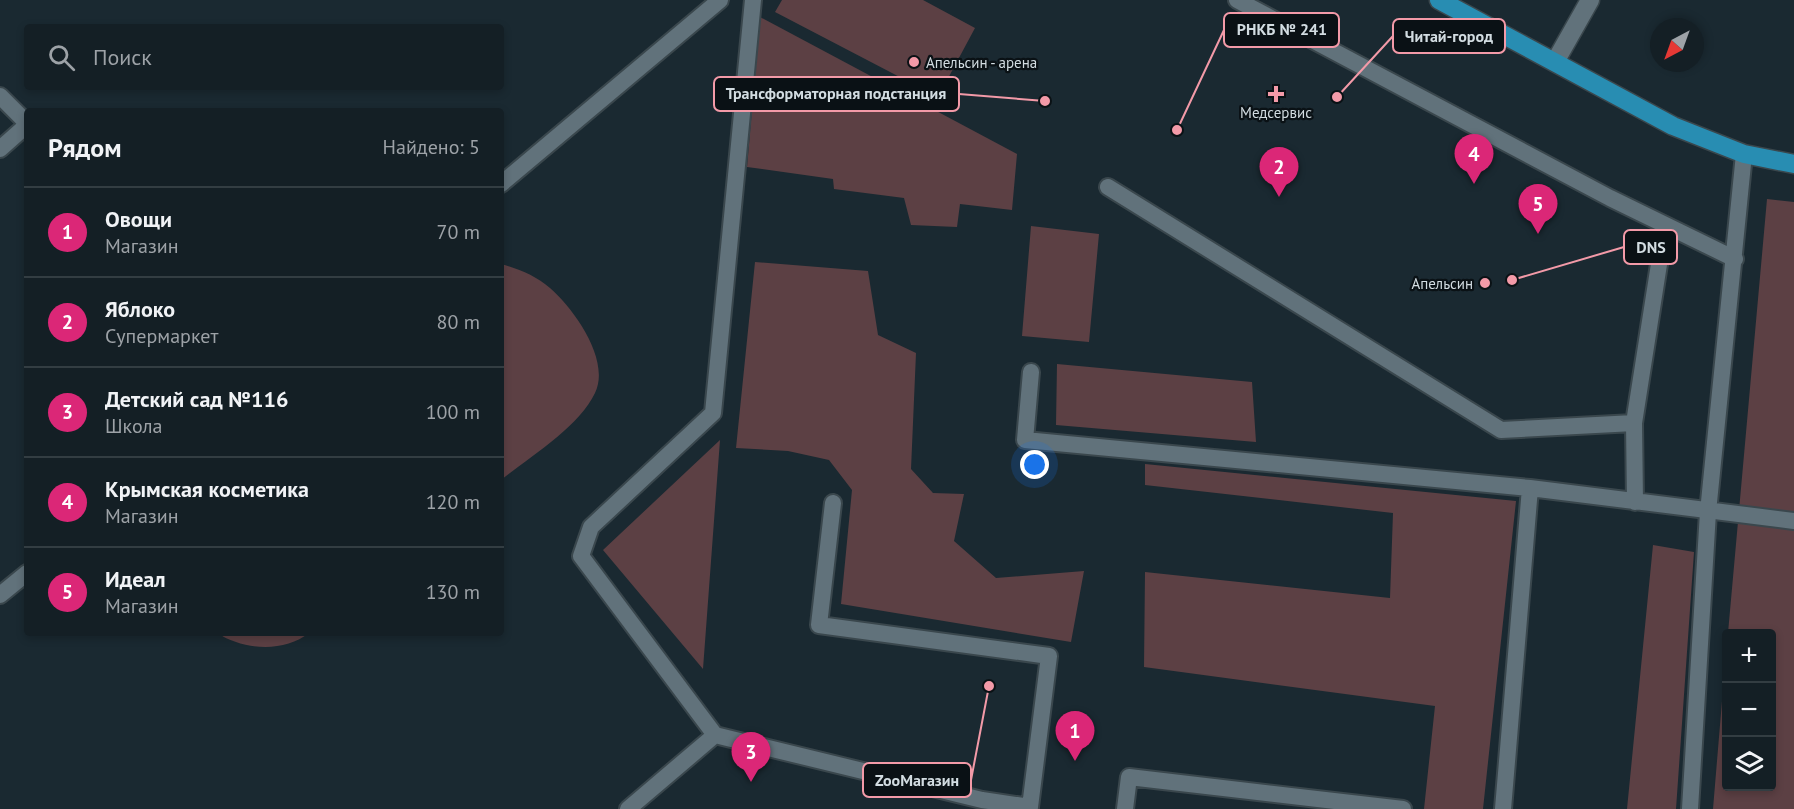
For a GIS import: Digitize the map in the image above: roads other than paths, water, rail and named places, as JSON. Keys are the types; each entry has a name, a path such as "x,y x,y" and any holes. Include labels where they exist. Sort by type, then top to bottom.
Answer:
{"main road":[{"path":"1439,0 1673,126 1744,154 1794,164"}],"street":[{"path":"1555,62 1590,0"}],"lane":[{"path":"504,181 720,0"},
{"path":"753,0 713,413 591,527 581,556 715,735 982,804 1036,808 1049,656 819,625 833,502"},
{"path":"1238,0 1665,226 1735,259"},
{"path":"0,96 24,121"},
{"path":"0,149 24,127"},
{"path":"1690,809 1708,512 1744,154"},
{"path":"1108,187 1501,430 1634,423"},
{"path":"1635,502 1634,423 1665,226"},
{"path":"1031,372 1025,440 1530,488 1794,521"},
{"path":"1503,809 1530,488"},
{"path":"0,595 24,575"},
{"path":"628,809 715,735"},
{"path":"1125,809 1129,777 1403,809"}],"place":[{"name":"Апельсин - арена","path":"914,62"},
{"name":"Медсервис","path":"1276,94"},
{"name":"Читай-город","path":"1337,97"},
{"name":"Трансформаторная подстанция","path":"1045,101"},
{"name":"РНКБ № 241","path":"1177,130"},
{"name":"Крымская косметика","path":"1474,184"},
{"name":"Яблоко","path":"1279,197"},
{"name":"Идеал","path":"1538,234"},
{"name":"DNS","path":"1512,280"},
{"name":"Апельсин","path":"1485,283"},
{"name":"ZooМагазин","path":"989,686"},
{"name":"Овощи","path":"1075,761"},
{"name":"Детский сад №116","path":"751,782"}]}
